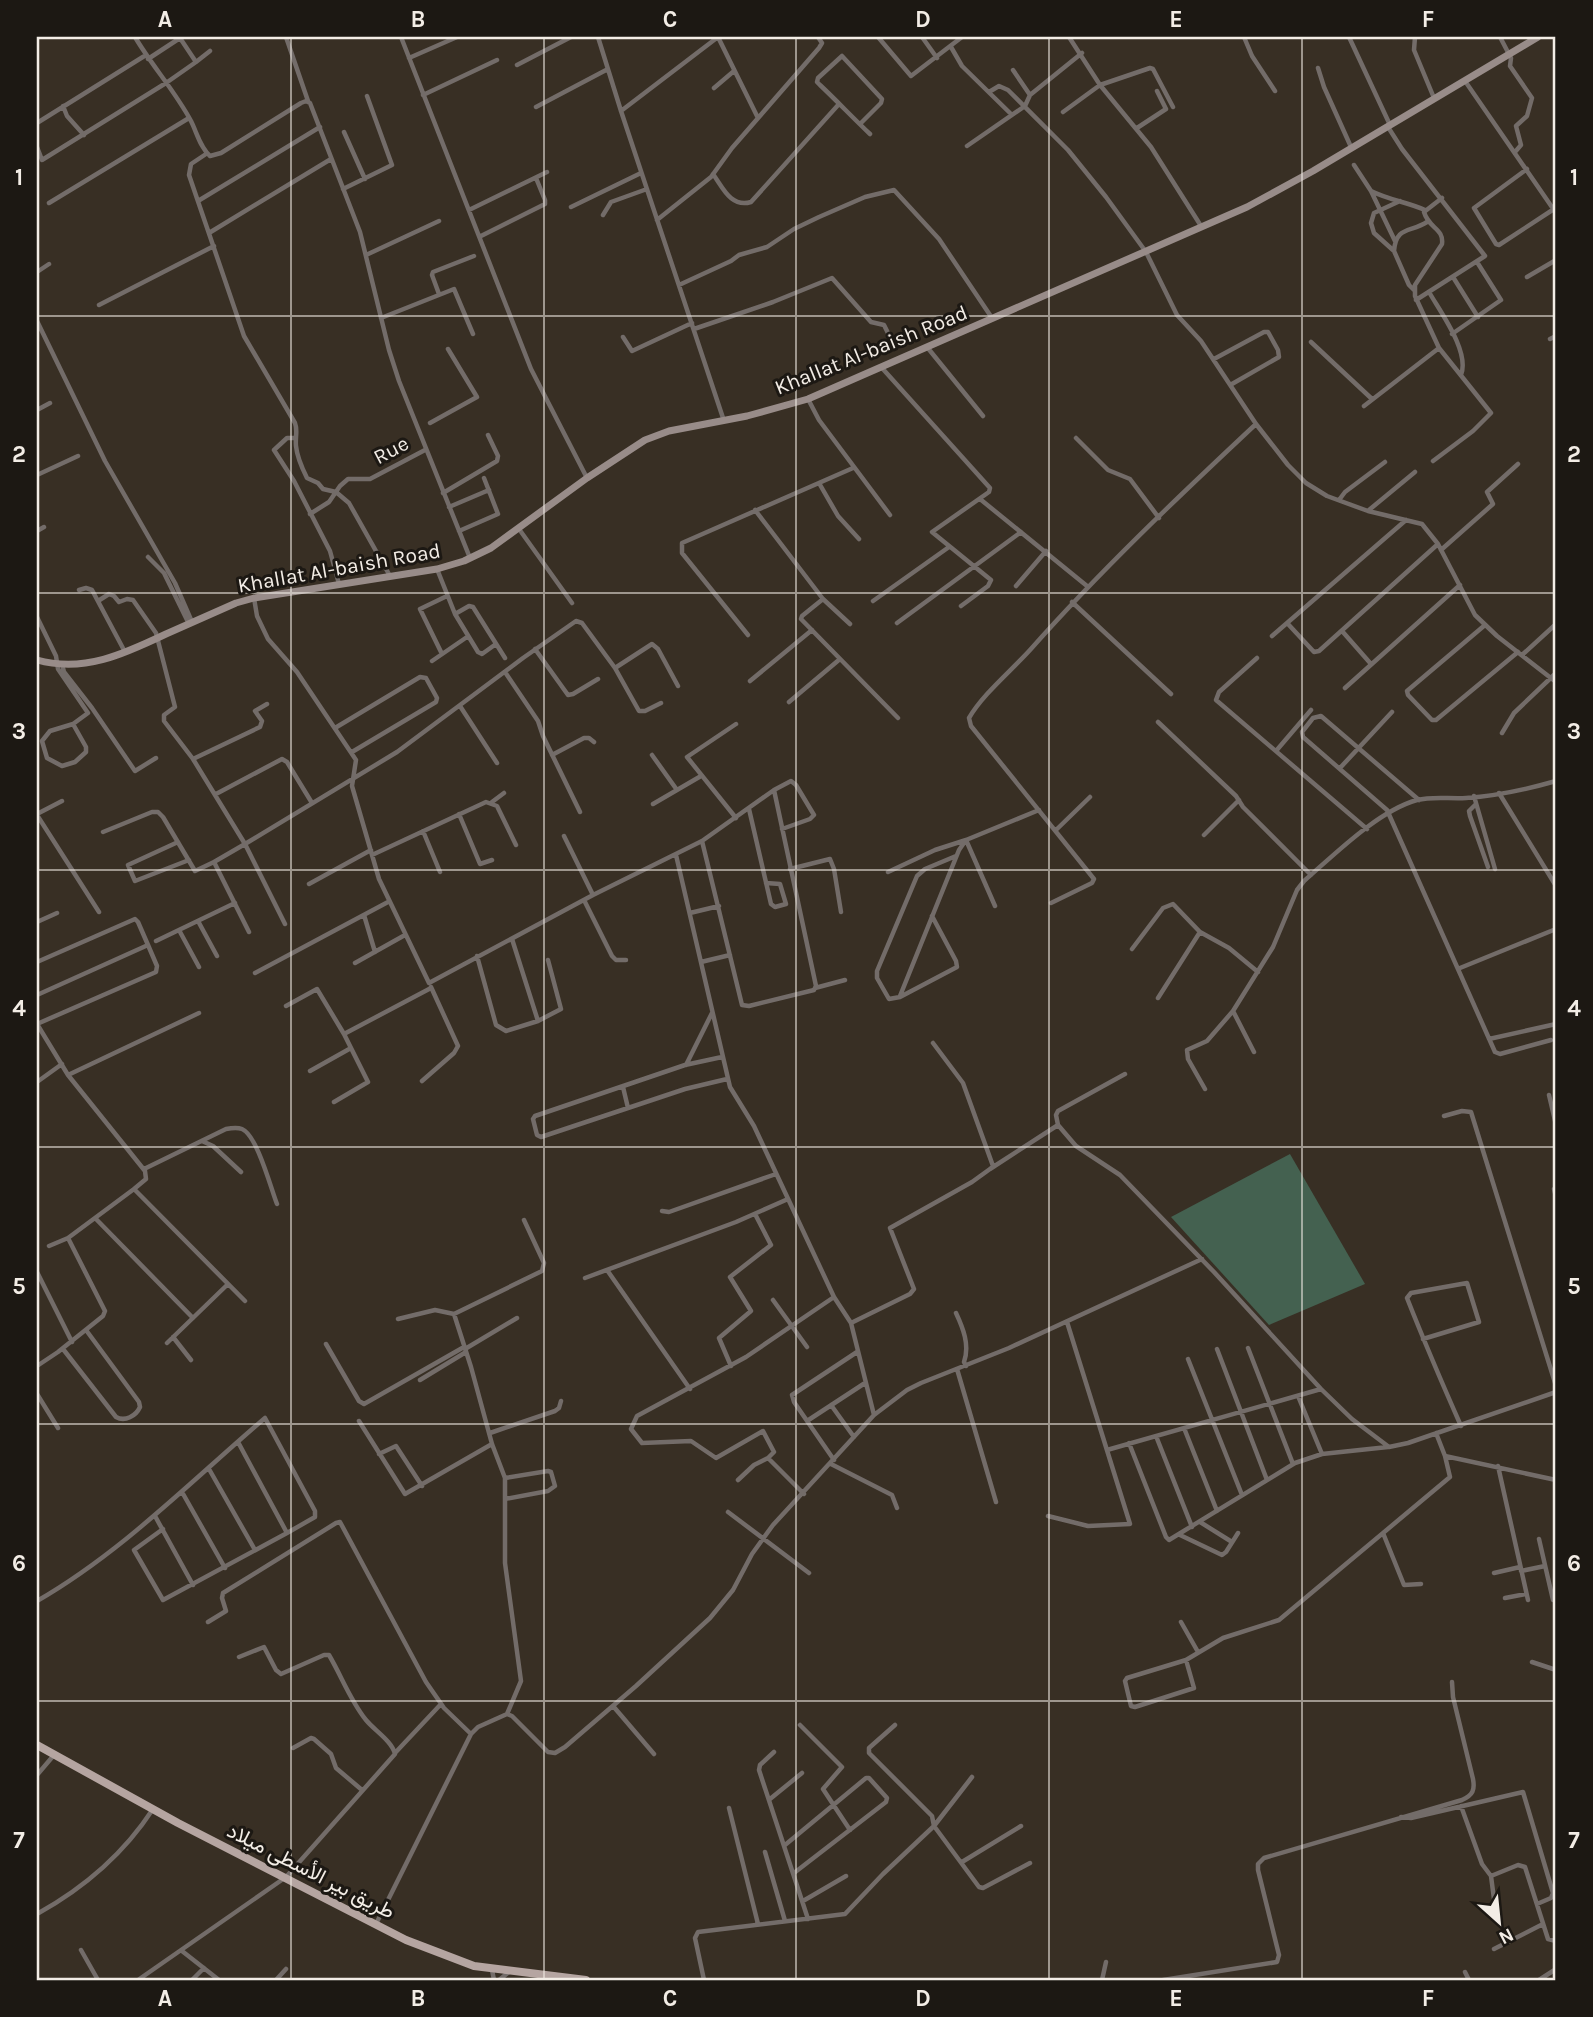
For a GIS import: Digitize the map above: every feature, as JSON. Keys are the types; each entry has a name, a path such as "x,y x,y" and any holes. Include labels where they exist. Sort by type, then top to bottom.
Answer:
{"main road":[{"name":"طريق بير الأسطى ميلاد","path":"37,1745 153,1808 440,1955 492,1969 586,1980"}],"street":[{"path":"135,37 190,118 206,153 215,156 222,153 301,103 309,102"},
{"path":"286,37 356,221 399,381 470,559"},
{"path":"401,37 531,369 587,478"},
{"path":"409,58 457,37"},
{"path":"517,65 571,37"},
{"path":"598,37 724,421"},
{"path":"657,219 713,174 819,48 822,43 818,37"},
{"path":"878,37 911,76 951,47 960,37"},
{"path":"922,37 937,58"},
{"path":"1069,37 1082,53 1100,85 1137,128 1168,171 1202,227"},
{"path":"1244,37 1252,56 1275,91"},
{"path":"1349,37 1402,149 1484,253 1484,257 1477,262 1416,300"},
{"path":"1415,37 1414,50 1434,99"},
{"path":"1500,37 1510,54 1510,66 1532,98 1527,116 1516,126 1521,145 1515,152"},
{"name":"Khallat Al-baish Road","path":"37,660 58,664 98,662 126,653 236,603 254,598 437,569 470,559 519,529 587,478 645,440 669,431 724,421 808,399 1202,227 1258,201 1352,148 1538,37"},
{"path":"37,123 180,38 195,62"},
{"path":"621,111 715,38 758,118"},
{"path":"951,47 962,66 1012,115"},
{"path":"37,147 42,160 166,83 210,51"},
{"path":"967,146 1025,106 1030,95 1082,53"},
{"path":"860,124 882,99 842,56 817,80 839,104 870,134"},
{"path":"423,94 497,60"},
{"path":"1062,112 1100,85 1152,68 1173,107"},
{"path":"1318,68 1352,148"},
{"path":"536,107 608,69"},
{"path":"1013,70 1030,95"},
{"path":"714,88 734,71"},
{"path":"1464,80 1527,169 1555,211 1500,245 1496,244 1474,208 1527,169"},
{"path":"989,92 994,88 1004,87 1088,173 1146,252 1171,306 1214,359 1256,424 1306,483 1317,491 1368,511 1422,524 1440,547 1472,611 1485,625 1556,682"},
{"path":"1137,128 1166,109 1157,91"},
{"path":"343,190 392,165 368,96"},
{"path":"713,174 733,201 740,204 751,202 839,104"},
{"path":"63,106 67,116 84,135"},
{"path":"49,203 190,118"},
{"path":"198,201 320,127"},
{"path":"344,132 365,179"},
{"path":"206,153 191,163 189,168 244,336 298,429 296,449 307,478 318,483 323,489 336,492 349,503 390,577"},
{"path":"209,233 331,159"},
{"path":"1354,165 1371,191 1395,241"},
{"path":"469,210 547,172"},
{"path":"571,208 641,173"},
{"path":"481,236 545,204 536,178"},
{"path":"603,215 611,202 647,189"},
{"path":"679,285 740,255 767,247 819,217 865,197 891,190 896,192 939,239 992,319"},
{"path":"1371,191 1389,200 1413,204 1424,210 1427,222 1441,233 1442,244 1414,290"},
{"path":"1424,210 1442,198"},
{"path":"1400,201 1372,216 1374,233 1394,251 1439,348 1491,413 1473,431 1433,461"},
{"path":"366,255 439,221"},
{"path":"1394,251 1395,241 1401,233 1427,222"},
{"path":"99,304 214,246"},
{"path":"439,294 433,272 474,256"},
{"path":"1527,277 1556,260"},
{"path":"1452,334 1501,300 1477,262"},
{"path":"37,272 48,264"},
{"path":"1453,277 1478,317"},
{"path":"624,337 632,351 693,326 773,302 832,278 871,323 883,324 895,347"},
{"path":"381,318 453,289 473,334"},
{"path":"1429,292 1462,355 1464,368 1461,375"},
{"path":"37,324 105,461 175,583 191,623"},
{"path":"1214,359 1268,332 1279,357 1232,384"},
{"path":"1550,339 1556,335"},
{"path":"1311,342 1372,399"},
{"path":"927,347 983,416"},
{"path":"1364,407 1439,348"},
{"name":"Rue","path":"430,423 477,397 448,349"},
{"path":"882,368 990,488 980,499 933,531 933,535 991,582 961,606"},
{"path":"808,399 853,468 890,515"},
{"path":"37,410 50,403"},
{"path":"1051,903 1094,881 971,726 969,718 1087,586 1256,424"},
{"path":"443,493 497,460 488,435"},
{"path":"295,438 287,438 274,450 294,481 330,551 339,584"},
{"path":"1076,438 1108,470 1130,479 1159,518"},
{"name":"Rue","path":"310,514 329,502 348,479 370,479 425,450"},
{"path":"37,475 78,456"},
{"path":"1339,500 1345,492 1385,462"},
{"path":"1288,624 1314,652 1319,651 1493,504 1487,492 1518,464"},
{"path":"748,635 681,549 685,540 853,468"},
{"path":"1368,511 1415,472"},
{"path":"459,531 498,514 484,478"},
{"path":"819,482 838,516 859,539"},
{"path":"449,507 489,490"},
{"path":"980,499 1087,586"},
{"path":"755,510 823,599 850,624"},
{"path":"1272,636 1407,519"},
{"path":"37,531 44,527"},
{"path":"519,529 572,603"},
{"path":"897,623 1021,532"},
{"path":"873,601 949,547"},
{"path":"1016,586 1046,551"},
{"path":"148,556 168,579 191,623"},
{"path":"437,569 455,614 480,654 496,644"},
{"path":"1345,688 1460,585"},
{"path":"79,590 89,588 126,653"},
{"path":"98,601 109,594 119,602 132,600 154,629 175,707 164,715 164,721 216,794 245,844 285,924"},
{"path":"442,654 420,609 447,596"},
{"path":"254,598 257,615 268,639 297,672 357,762 367,771"},
{"path":"823,599 801,617 898,718"},
{"path":"1072,603 1171,694"},
{"path":"455,614 473,607 505,658"},
{"path":"37,617 58,664 88,713 73,724 57,728 42,739 47,758 62,766 75,762 86,749 73,724"},
{"path":"103,832 155,811 163,817 197,871 367,771 572,623 579,621 615,668 639,711 661,703"},
{"path":"1485,625 1408,691 1408,695 1432,720 1436,720 1556,624"},
{"path":"750,681 812,630"},
{"path":"1342,631 1371,664"},
{"path":"432,661 467,637"},
{"path":"615,668 652,644 658,649 678,686"},
{"path":"536,649 568,695 598,679"},
{"path":"1256,658 1219,692 1216,698 1367,829"},
{"path":"789,702 840,659"},
{"path":"58,664 135,771 156,758"},
{"path":"505,672 538,721 580,811"},
{"path":"1502,733 1514,713 1556,673"},
{"path":"335,728 420,677 427,680 437,698 436,702 352,752"},
{"path":"193,759 260,727 262,721 255,711 267,704"},
{"path":"460,706 497,763"},
{"path":"1276,751 1311,710"},
{"path":"1340,768 1392,712"},
{"path":"1419,800 1321,716 1313,718 1302,732 1302,736 1385,808 1498,1054 1551,1040"},
{"path":"1158,722 1311,874"},
{"path":"736,724 688,756 736,818"},
{"path":"552,755 584,738 594,742"},
{"path":"652,755 677,790"},
{"path":"216,794 282,759 287,762 312,803"},
{"path":"357,762 351,780 388,902 458,1046 454,1053 422,1082"},
{"path":"653,804 701,776"},
{"path":"344,1034 430,986 477,956 702,841 774,790 792,781 814,813 810,819 782,829"},
{"path":"1205,1089 1188,1059 1187,1052 1207,1041 1234,1011 1277,938 1297,890 1311,874 1388,813 1419,800 1499,793 1556,781"},
{"path":"774,790 815,988"},
{"path":"309,884 371,852 424,831 484,802 492,802 504,793"},
{"path":"1499,793 1556,886"},
{"path":"1474,796 1495,869"},
{"path":"1056,831 1090,797"},
{"path":"1204,835 1239,800"},
{"path":"62,801 37,815 99,912"},
{"path":"492,802 500,811 516,845"},
{"path":"1476,804 1469,811 1488,867"},
{"path":"749,809 766,883 773,906 786,904 780,884 766,883"},
{"path":"888,872 935,850 1039,810"},
{"path":"459,814 470,846 480,864 492,860"},
{"path":"424,831 440,872"},
{"path":"564,836 593,895"},
{"path":"900,997 956,856 966,839"},
{"path":"966,839 995,906"},
{"path":"702,841 744,1006 845,980"},
{"path":"178,842 128,865 135,881 189,860"},
{"path":"676,855 727,1079 734,1097 754,1126 834,1297 851,1323 874,1415"},
{"path":"932,916 957,967 900,997 892,999 886,996 877,978 877,971 917,876 925,869 956,856"},
{"path":"790,869 831,859 841,912"},
{"path":"214,862 249,932"},
{"path":"584,900 612,956 615,960 626,960"},
{"path":"255,973 388,902"},
{"path":"156,941 235,903"},
{"path":"690,913 719,906"},
{"path":"1132,949 1163,908 1175,906 1200,932 1229,948 1258,972"},
{"path":"37,922 57,913"},
{"path":"365,915 375,952"},
{"path":"37,962 135,919 158,967 156,972 37,1024 68,1075 144,1169 147,1178 96,1219 68,1238 49,1246"},
{"path":"198,921 217,956"},
{"path":"1459,968 1556,929"},
{"path":"179,930 199,967"},
{"path":"1158,998 1200,932"},
{"path":"355,963 405,935"},
{"path":"512,939 538,1021"},
{"path":"37,995 148,945"},
{"path":"701,962 730,955"},
{"path":"477,956 497,1027 502,1030 538,1021 561,1009 548,960"},
{"path":"286,1006 317,989 368,1080 368,1083 334,1102"},
{"path":"1234,1011 1254,1052"},
{"path":"68,1075 199,1013"},
{"path":"685,1065 712,1013"},
{"path":"1489,1039 1556,1024"},
{"path":"933,1043 962,1083 993,1166"},
{"path":"310,1071 351,1048"},
{"path":"722,1057 685,1065 535,1116 533,1119 537,1137 685,1088 727,1079"},
{"path":"37,1082 62,1064"},
{"path":"1125,1074 1058,1111 1058,1125 1085,1154 1116,1172 1202,1259 1321,1389 1352,1419 1389,1447"},
{"path":"623,1087 628,1108"},
{"path":"1549,1095 1556,1125"},
{"path":"1444,1116 1462,1111 1471,1112 1556,1386"},
{"path":"851,1323 910,1294 914,1289 891,1227 972,1182 1058,1125"},
{"path":"144,1169 226,1129 245,1130 255,1145 277,1204"},
{"path":"201,1140 213,1146 241,1172"},
{"path":"663,1211 669,1212 776,1174"},
{"path":"1556,1188 1556,1197"},
{"path":"134,1189 245,1301"},
{"path":"585,1278 788,1199"},
{"path":"731,1366 719,1338 751,1309 730,1277 771,1245 755,1214"},
{"path":"96,1219 193,1318"},
{"path":"398,1319 435,1310 454,1314 544,1268 524,1220"},
{"path":"37,1366 63,1349 103,1316 104,1308 68,1238"},
{"path":"507,1714 545,1750 555,1753 573,1741 710,1618 733,1590 761,1539 874,1415 908,1390 1067,1322 1202,1259"},
{"path":"607,1270 690,1389"},
{"path":"37,1272 72,1342"},
{"path":"1423,1339 1479,1322 1466,1282 1408,1294 1406,1298 1423,1339 1461,1426"},
{"path":"167,1343 227,1285"},
{"path":"738,1480 774,1452 763,1431 716,1458 691,1441 642,1443 631,1429 637,1416 731,1366 834,1297"},
{"path":"773,1300 807,1347"},
{"path":"956,1313 962,1324 967,1353 964,1362 966,1366"},
{"path":"376,1924 471,1734 478,1727 507,1714 521,1681 505,1563 505,1478 492,1444 454,1314"},
{"path":"420,1380 517,1318"},
{"path":"1048,1516 1088,1526 1130,1524 1067,1322"},
{"path":"63,1349 116,1418 125,1419 134,1415 139,1409 139,1402 86,1330"},
{"path":"173,1337 191,1360"},
{"path":"326,1344 363,1404 465,1350"},
{"path":"1248,1348 1293,1464"},
{"path":"1217,1349 1267,1480"},
{"path":"857,1352 792,1395 833,1462 892,1495 897,1508"},
{"path":"1188,1359 1242,1495"},
{"path":"957,1369 996,1502"},
{"path":"807,1421 865,1383"},
{"path":"1107,1450 1321,1389"},
{"path":"1129,1443 1166,1537 1171,1540 1293,1464 1322,1454 1389,1447 1461,1426 1556,1392"},
{"path":"37,1394 58,1428"},
{"path":"1298,1396 1322,1454"},
{"path":"490,1433 555,1410 559,1408 561,1401"},
{"path":"831,1405 854,1437"},
{"path":"37,1601 80,1575 155,1515 265,1418 315,1511 315,1517 162,1600 135,1553 137,1546 163,1529"},
{"path":"359,1421 403,1493 422,1486 492,1444"},
{"path":"1184,1428 1217,1511"},
{"path":"1186,1660 1194,1688 1131,1706 1125,1680 1186,1660 1226,1637 1279,1620 1450,1477 1436,1433"},
{"path":"1156,1436 1192,1527"},
{"path":"239,1442 286,1533"},
{"path":"379,1454 396,1446 422,1486"},
{"path":"1445,1456 1556,1480"},
{"path":"768,1458 804,1494"},
{"path":"1498,1466 1527,1597 1505,1598"},
{"path":"209,1469 255,1550"},
{"path":"505,1478 548,1471 551,1472 555,1486 548,1491 505,1499"},
{"path":"182,1492 225,1568"},
{"path":"728,1512 809,1573"},
{"path":"155,1515 193,1585"},
{"path":"208,1622 226,1611 223,1593 335,1523 341,1522 409,1654 441,1704 471,1734"},
{"path":"1200,1522 1232,1542"},
{"path":"1179,1535 1222,1555 1238,1533"},
{"path":"1383,1534 1404,1585 1421,1584"},
{"path":"1539,1539 1553,1600"},
{"path":"1494,1573 1545,1566"},
{"path":"1181,1622 1198,1652"},
{"path":"239,1657 264,1647 281,1674 329,1655 353,1702 372,1727 393,1747 395,1754"},
{"path":"1532,1662 1556,1670"},
{"path":"1163,1980 1277,1962 1279,1955 1258,1870 1260,1861 1272,1855 1462,1800 1474,1789 1452,1682"},
{"path":"138,1980 286,1877 441,1704"},
{"path":"613,1706 654,1755"},
{"path":"800,1725 842,1767 823,1787 850,1830"},
{"path":"895,1725 872,1744 869,1752 934,1819 934,1826 981,1888 1030,1863"},
{"path":"293,1748 311,1738 314,1739 331,1754 336,1768 362,1790"},
{"path":"774,1752 759,1767 808,1919"},
{"path":"37,1775 55,1755"},
{"path":"770,1799 802,1773"},
{"path":"785,1845 868,1777 887,1798 886,1802 794,1873"},
{"path":"704,1980 696,1934 702,1931 847,1913 883,1874 934,1826 972,1777"},
{"path":"1400,1817 1411,1818 1523,1791 1553,1893 1551,1898 1537,1904"},
{"path":"1461,1805 1482,1864 1491,1875 1494,1899"},
{"path":"37,1914 76,1891 104,1869 153,1808"},
{"path":"729,1808 758,1924"},
{"path":"962,1862 1021,1826"},
{"path":"765,1852 785,1921"},
{"path":"1491,1875 1522,1865 1527,1871 1548,1939 1556,1941"},
{"path":"803,1901 846,1876"},
{"path":"1494,1949 1543,1924"},
{"path":"81,1950 98,1980"},
{"path":"182,1951 219,1980"},
{"path":"1102,1980 1106,1962"},
{"path":"192,1980 204,1968"},
{"path":"276,1980 286,1969"},
{"path":"492,1969 497,1980 510,1971"},
{"path":"1539,1980 1556,1969"},
{"path":"1465,1972 1469,1980"}],"green space":[{"path":"1290,1154 1365,1284 1269,1325 1171,1217"}]}
